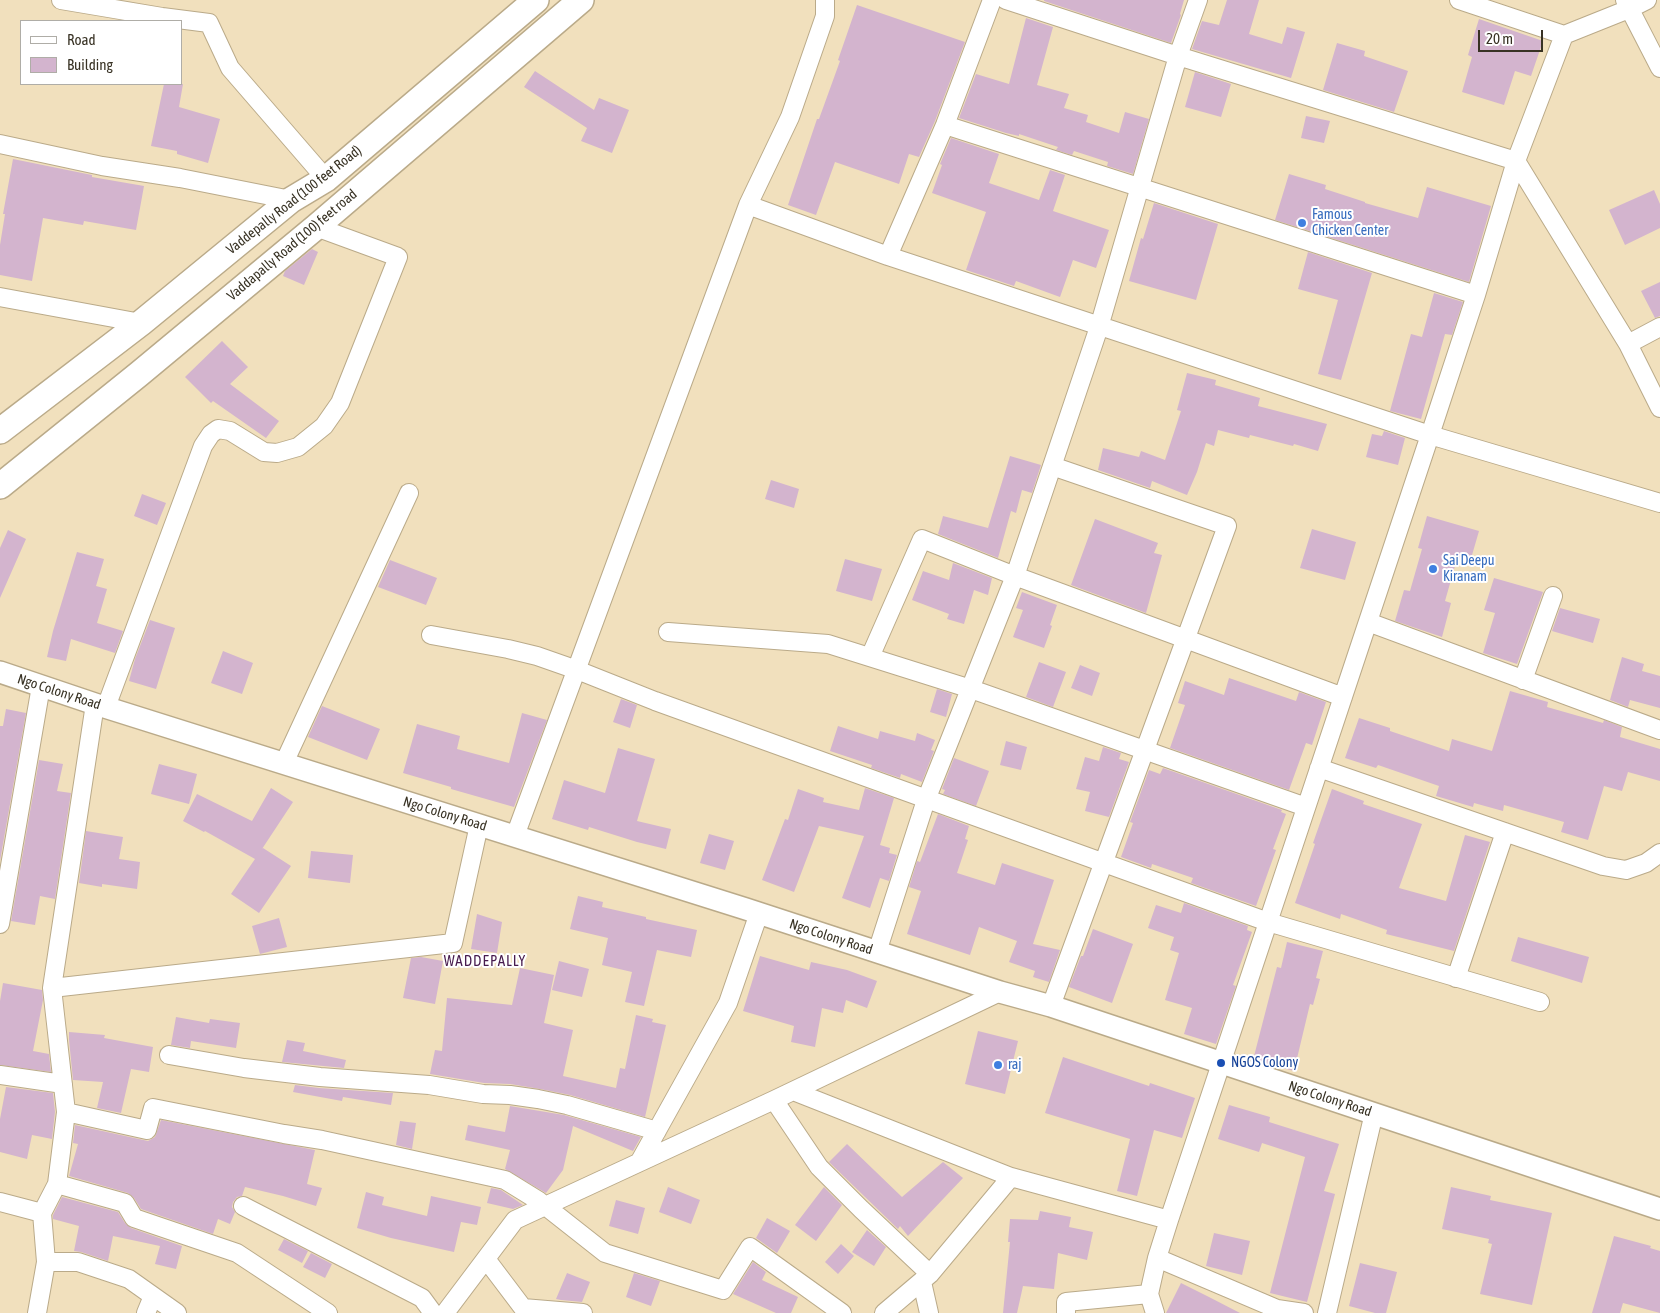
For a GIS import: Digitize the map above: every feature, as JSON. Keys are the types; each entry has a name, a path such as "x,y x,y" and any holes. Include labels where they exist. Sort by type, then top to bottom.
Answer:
{"main road":[{"name":"Vaddepally Road (100 feet Road)","path":"0,431 141,323 291,200 326,179 536,0"},
{"name":"Vaddapally Road (100) feet road","path":"0,486 316,227 581,0"}],"street":[{"path":"61,0 209,23 230,68 326,179"},
{"path":"516,836 748,205 790,117 825,16 825,0"},
{"path":"888,256 945,125 992,0"},
{"path":"1006,0 1178,56 1516,161 1628,344 1660,408"},
{"path":"877,952 926,800 1015,576 1099,327 1178,56 1198,0"},
{"path":"1459,0 1564,35"},
{"path":"1155,1313 1149,1294 1157,1258 1476,295 1516,161 1564,35 1627,5 1647,0"},
{"path":"1627,5 1660,68"},
{"path":"945,125 1476,295"},
{"path":"0,144 102,166 180,178 291,200"},
{"path":"748,205 888,256 1099,327 1430,435 1660,503"},
{"path":"38,1313 46,1262 42,1213 57,1184 66,1112 52,988 100,705 203,446 211,434 218,429 230,431 264,452 277,453 298,447 324,426 340,403 398,257 316,227"},
{"path":"0,296 141,323"},
{"path":"1628,344 1660,327"},
{"path":"1051,1006 1227,526 1052,466"},
{"path":"284,763 409,493"},
{"path":"870,657 922,539 1015,576 1343,697"},
{"path":"1523,680 1553,596"},
{"path":"1368,622 1660,730"},
{"path":"668,632 828,644 971,689 1306,808"},
{"path":"431,635 537,656 664,705 1268,922 1540,1002"},
{"name":"Ngo Colony Road","path":"0,672 759,913 1000,992 1051,1006 1660,1209"},
{"path":"0,924 41,686"},
{"path":"1319,768 1603,866 1626,870 1646,863 1660,853"},
{"path":"52,988 453,943 480,825"},
{"path":"1456,978 1505,832"},
{"path":"640,1161 728,1003 759,913"},
{"path":"445,1313 515,1220 774,1100 1000,992"},
{"path":"169,1054 244,1068 429,1085 483,1094 538,1099 657,1131"},
{"path":"0,1075 63,1084"},
{"path":"792,1091 1011,1176 1169,1220"},
{"path":"774,1100 819,1167 926,1278 929,1313"},
{"path":"66,1112 147,1130 153,1108 322,1140 505,1180 545,1206 606,1253 723,1290 750,1246 842,1313"},
{"path":"1327,1313 1374,1113"},
{"path":"884,1313 926,1278 1011,1176"},
{"path":"57,1184 125,1203 134,1218 237,1253 328,1313"},
{"path":"0,1202 42,1213"},
{"path":"243,1206 422,1298 432,1313"},
{"path":"1157,1258 1277,1309 1304,1313"},
{"path":"486,1259 523,1308 583,1313"},
{"path":"46,1262 78,1262 129,1279 177,1313"},
{"path":"1066,1313 1066,1302 1149,1294"},
{"path":"146,1313 152,1296"}],"building":[{"path":"1044,0 1184,0 1171,43"},
{"path":"1227,0 1259,0 1249,34 1282,44 1287,27 1305,32 1291,78 1192,49 1202,21 1219,25"},
{"path":"857,5 965,42 919,157 909,154 899,184 835,162 816,215 788,205 817,119 819,119 840,61 838,60"},
{"path":"1026,18 1053,27 1037,85 1069,94 1064,108 1088,115 1086,122 1119,133 1125,112 1149,119 1133,174 1107,166 1108,162 1074,151 1072,155 1056,150 1058,147 1019,134 1019,136 1006,133 959,118 976,74 1009,84"},
{"path":"1479,19 1543,41 1531,76 1515,71 1504,105 1462,92 1472,57 1468,55"},
{"path":"1337,43 1365,51 1364,56 1408,71 1394,112 1323,90"},
{"path":"535,71 594,110 599,98 629,110 612,153 581,141 587,128 524,87"},
{"path":"1195,72 1231,84 1221,117 1185,107"},
{"path":"183,84 179,107 220,119 208,163 177,154 177,151 151,146 164,85"},
{"path":"1306,116 1330,121 1324,143 1301,138"},
{"path":"951,138 999,154 989,183 1039,200 1050,170 1065,175 1053,211 1109,230 1096,268 1073,260 1060,297 1016,281 1014,286 966,270 986,212 932,193 942,165 940,164"},
{"path":"13,159 92,175 92,177 144,186 136,230 84,221 83,225 43,218 32,281 0,275 0,245 5,214 3,214"},
{"path":"1289,174 1326,185 1325,189 1365,203 1418,218 1427,187 1491,206 1469,282 1275,220"},
{"path":"1654,190 1660,204 1660,228 1625,245 1609,210"},
{"path":"1154,203 1218,224 1196,300 1129,281 1141,238 1143,239"},
{"path":"312,249 318,252 304,285 283,276 285,271"},
{"path":"1308,252 1372,273 1341,380 1318,374 1338,300 1298,289"},
{"path":"1660,282 1660,316 1655,318 1641,291"},
{"path":"1434,293 1463,302 1452,335 1445,334 1421,419 1390,411 1411,334 1422,337"},
{"path":"222,341 248,367 230,384 279,421 266,438 213,401 211,403 185,377"},
{"path":"1187,373 1216,380 1215,385 1260,398 1258,406 1327,424 1318,451 1294,444 1293,446 1250,435 1249,438 1218,430 1214,446 1206,443 1187,495 1152,481 1150,488 1098,470 1103,448 1139,457 1141,451 1165,460 1181,411 1177,410"},
{"path":"1384,431 1405,438 1398,465 1366,457 1372,434 1382,436"},
{"path":"1010,456 1041,465 1032,493 1022,490 1016,513 1011,511 998,558 938,534 943,516 988,528"},
{"path":"771,480 799,489 794,508 765,499"},
{"path":"142,494 166,503 157,525 134,516"},
{"path":"1427,516 1479,531 1470,562 1457,559 1445,601 1451,603 1442,637 1395,621 1404,590 1410,591 1422,549 1418,548"},
{"path":"1095,519 1158,543 1154,553 1162,555 1146,613 1071,585"},
{"path":"1312,529 1356,542 1345,580 1300,568"},
{"path":"8,530 26,539 0,598 0,548"},
{"path":"77,552 104,559 96,586 107,589 97,623 123,631 115,653 71,639 66,661 47,657"},
{"path":"845,559 882,569 872,601 836,591"},
{"path":"390,560 437,578 426,605 378,587"},
{"path":"953,563 992,578 988,595 974,590 964,624 947,619 949,614 912,600 923,571 949,580"},
{"path":"1494,578 1543,592 1517,664 1483,653 1495,613 1484,610"},
{"path":"1022,592 1057,605 1044,648 1013,637 1023,610 1016,608"},
{"path":"1560,608 1600,619 1593,643 1552,631"},
{"path":"150,620 175,628 156,689 129,681"},
{"path":"223,651 253,663 242,694 211,683"},
{"path":"1622,657 1644,664 1642,671 1660,676 1660,708 1630,700 1628,707 1610,700"},
{"path":"1039,662 1066,672 1053,707 1026,697"},
{"path":"1080,665 1100,673 1092,696 1071,688"},
{"path":"1229,678 1296,701 1299,692 1326,702 1312,745 1306,743 1289,790 1170,748 1185,705 1178,703 1185,681 1224,695"},
{"path":"937,689 952,694 946,717 930,712"},
{"path":"1510,691 1548,702 1547,707 1603,723 1604,720 1622,727 1620,737 1660,749 1660,781 1628,772 1622,791 1604,786 1588,840 1561,832 1564,822 1504,805 1503,811 1474,803 1473,807 1436,796 1439,786 1378,765 1376,768 1345,758 1359,718 1390,728 1390,731 1449,751 1452,739 1492,751"},
{"path":"621,699 637,705 630,728 613,722"},
{"path":"322,706 380,729 367,760 308,737"},
{"path":"6,709 26,713 0,861 0,726 3,726"},
{"path":"522,713 547,720 514,807 403,773 417,724 460,736 457,749 509,763"},
{"path":"838,726 878,739 880,731 915,741 917,733 935,740 931,750 934,751 922,782 901,774 900,778 871,768 872,765 830,751"},
{"path":"1006,741 1027,747 1021,770 1000,765"},
{"path":"1103,747 1121,753 1119,759 1129,762 1109,817 1085,811 1090,792 1076,789 1085,757 1099,761"},
{"path":"618,748 655,759 637,821 671,829 666,849 589,827 588,830 552,819 564,780 605,793"},
{"path":"954,758 989,771 976,806 943,794 945,790 942,789"},
{"path":"39,760 63,764 57,791 71,793 55,899 40,896 35,925 11,921"},
{"path":"159,764 197,774 189,804 151,794"},
{"path":"1163,768 1282,810 1281,812 1286,814 1273,849 1276,850 1256,906 1191,883 1193,878 1152,864 1151,868 1121,857 1133,823 1130,822 1149,770 1160,774"},
{"path":"271,788 293,802 262,849 291,866 259,913 231,894 255,859 183,821 197,794 252,821"},
{"path":"865,788 894,798 880,845 890,848 889,853 897,855 889,881 880,878 870,908 842,898 864,836 819,826 794,892 762,880 785,819 788,820 798,789 824,798 823,802 859,810"},
{"path":"1332,789 1364,801 1363,804 1422,824 1399,888 1446,901 1465,835 1490,842 1454,951 1386,934 1387,930 1341,914 1340,919 1295,903"},
{"path":"938,814 969,826 965,839 968,840 957,873 995,885 1002,863 1054,880 1033,944 1060,950 1049,982 1033,977 1035,971 1009,962 1017,941 979,927 970,955 907,934 921,891 909,887 917,861 920,862"},
{"path":"86,831 123,837 119,859 140,862 137,889 102,884 102,887 79,883"},
{"path":"709,834 734,841 725,870 700,863"},
{"path":"311,851 353,855 350,883 308,878"},
{"path":"578,896 603,902 602,907 697,930 691,957 657,950 644,1006 625,1002 632,972 602,965 608,938 570,929"},
{"path":"1184,903 1248,926 1247,930 1252,932 1233,985 1236,986 1216,1044 1184,1034 1192,1008 1165,1000 1179,953 1170,950 1174,937 1148,928 1156,905 1181,913"},
{"path":"477,914 502,922 497,953 471,949"},
{"path":"279,918 287,947 260,954 252,926"},
{"path":"1093,929 1133,944 1112,1003 1069,987"},
{"path":"1518,937 1589,957 1582,983 1511,961"},
{"path":"1287,942 1323,951 1316,978 1320,979 1313,1005 1310,1004 1294,1071 1253,1060 1277,967 1281,968"},
{"path":"760,956 809,970 811,962 847,970 877,981 867,1008 846,1000 843,1013 822,1008 815,1047 791,1042 794,1026 743,1011"},
{"path":"421,957 443,961 435,1004 403,998 411,958"},
{"path":"559,961 589,969 582,997 552,990"},
{"path":"520,968 554,975 544,1023 573,1030 563,1076 616,1088 620,1068 625,1069 636,1015 653,1019 652,1022 666,1025 645,1117 570,1095 540,1089 510,1084 484,1083 430,1074 435,1050 442,1051 447,998 512,1005"},
{"path":"3,983 42,990 43,1000 33,1051 49,1054 51,1072 0,1065 0,1001"},
{"path":"176,1017 209,1023 210,1019 240,1023 236,1048 191,1041 190,1048 171,1045"},
{"path":"978,1031 1018,1041 1005,1094 965,1084"},
{"path":"69,1032 105,1035 104,1038 153,1047 149,1072 131,1069 121,1113 97,1108 103,1082 73,1080"},
{"path":"287,1040 305,1043 303,1051 346,1060 344,1068 282,1062"},
{"path":"1063,1057 1149,1086 1150,1083 1195,1098 1182,1138 1154,1130 1137,1196 1117,1191 1130,1139 1045,1113"},
{"path":"295,1085 393,1093 391,1105 343,1097 342,1101 293,1092"},
{"path":"6,1087 53,1093 55,1112 52,1139 32,1135 27,1159 0,1152 0,1119"},
{"path":"1229,1105 1270,1117 1269,1122 1339,1144 1324,1191 1335,1194 1307,1302 1270,1293 1305,1157 1262,1143 1259,1152 1218,1139"},
{"path":"510,1106 564,1115 641,1137 633,1151 573,1126 563,1170 546,1193 505,1169 510,1150 465,1140 468,1125 505,1132"},
{"path":"161,1120 315,1150 307,1184 322,1188 316,1206 245,1187 242,1196 237,1197 233,1202 232,1207 235,1212 230,1224 218,1219 213,1234 141,1209 134,1198 128,1193 69,1176 78,1144 73,1143 75,1125 148,1141 155,1137"},
{"path":"400,1121 416,1123 412,1149 396,1145"},
{"path":"847,1144 902,1197 943,1162 963,1178 908,1236 900,1226 898,1229 829,1162"},
{"path":"668,1187 700,1200 691,1224 659,1212"},
{"path":"824,1187 842,1205 816,1241 795,1225"},
{"path":"1451,1187 1491,1196 1490,1200 1552,1213 1532,1305 1480,1294 1492,1244 1488,1243 1489,1239 1442,1229"},
{"path":"491,1188 501,1190 523,1205 513,1209 487,1203"},
{"path":"366,1192 384,1197 382,1205 427,1216 431,1196 481,1207 477,1225 461,1222 454,1252 391,1238 357,1228"},
{"path":"62,1197 118,1212 125,1223 131,1228 182,1246 176,1269 155,1264 160,1246 113,1236 108,1261 74,1251 79,1226 53,1219 53,1215"},
{"path":"616,1200 645,1208 638,1234 609,1226"},
{"path":"1040,1211 1071,1217 1069,1227 1093,1232 1087,1260 1058,1253 1054,1289 1023,1286 1017,1313 1003,1313 1010,1242 1008,1242 1010,1219 1038,1220"},
{"path":"767,1218 790,1231 777,1253 756,1238"},
{"path":"867,1230 886,1247 874,1266 852,1252"},
{"path":"1214,1233 1250,1241 1242,1275 1206,1266"},
{"path":"1614,1236 1651,1246 1650,1248 1660,1251 1660,1313 1623,1303 1620,1313 1592,1313"},
{"path":"284,1239 308,1251 302,1263 278,1250"},
{"path":"841,1244 854,1256 838,1274 825,1262"},
{"path":"311,1253 332,1264 325,1278 303,1267"},
{"path":"753,1262 766,1272 762,1280 798,1297 791,1313 776,1313 733,1294"},
{"path":"1360,1263 1397,1272 1386,1313 1375,1313 1349,1306"},
{"path":"567,1273 590,1282 582,1302 556,1299"},
{"path":"634,1273 660,1281 651,1306 626,1297"},
{"path":"1181,1283 1209,1297 1240,1313 1166,1313"}],"place":[{"name":"Famous Chicken Center","path":"1302,223"},
{"name":"Sai Deepu Kiranam","path":"1433,569"},
{"name":"NGOS Colony","path":"1221,1063"},
{"name":"raj","path":"998,1065"}],"district":[{"name":"WADDEPALLY","path":"485,961"}]}
